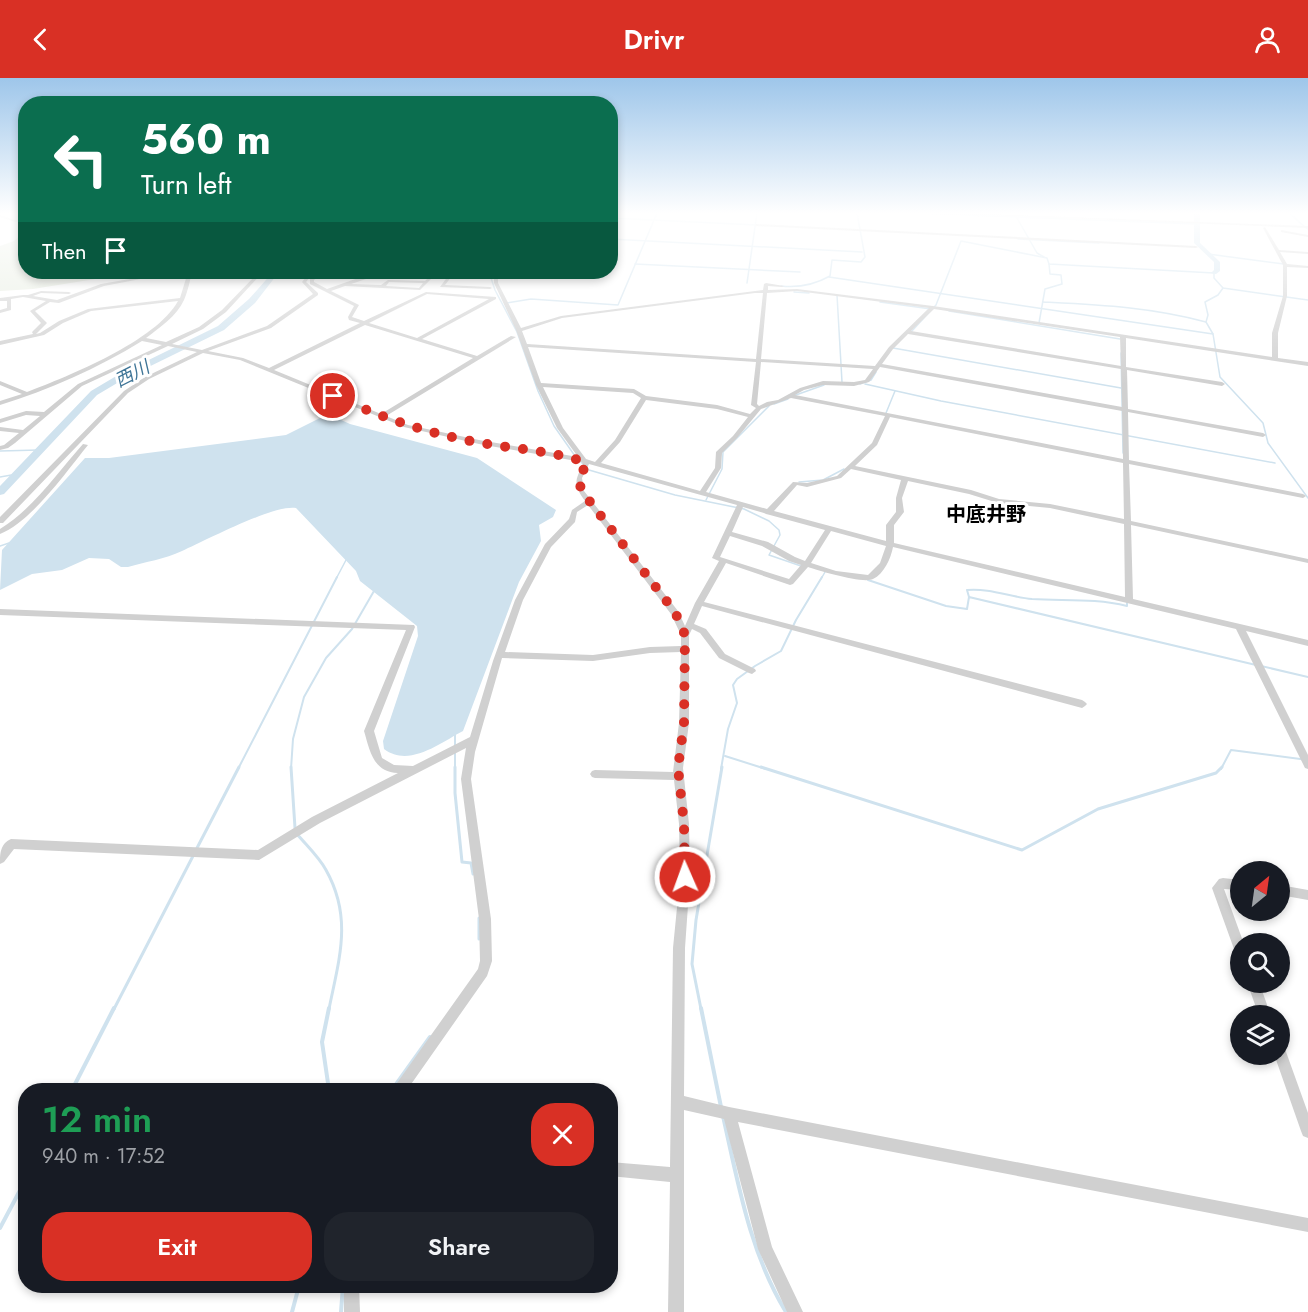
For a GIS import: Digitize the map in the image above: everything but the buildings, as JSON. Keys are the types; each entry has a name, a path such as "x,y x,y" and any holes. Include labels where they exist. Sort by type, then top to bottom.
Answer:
{"street":[{"path":"1275,359 1275,333 1285,296 1285,271"},
{"path":"29,296 48,302 57,302 75,294 138,279"},
{"path":"0,403 56,383 142,339 164,322 182,299 188,279"},
{"path":"0,448 6,447 63,398 87,381 170,344 213,320 254,279"},
{"path":"0,521 57,462 75,447 126,392 153,375 203,350 269,327 316,294 304,282 306,279"},
{"path":"313,279 312,283 357,306 350,318 478,358"},
{"path":"326,291 362,279"},
{"path":"347,285 420,289 429,279"},
{"path":"448,279 442,286 490,288"},
{"path":"496,279 519,330 539,385 560,428 591,463"},
{"path":"382,287 388,281 426,282"},
{"path":"519,330 561,317 764,291 797,290 933,307 1308,364"},
{"path":"759,408 754,405 764,291"},
{"path":"0,300 41,292 75,294"},
{"path":"270,370 426,293 494,298 417,340"},
{"path":"0,343 42,334 61,322 90,310 182,299"},
{"path":"0,300 10,300 9,309 0,312"},
{"path":"32,335 44,323 32,310 48,302"},
{"path":"701,494 718,468 719,452 759,408 791,396 802,389 823,383 864,382 891,348 933,307"},
{"path":"908,332 1222,384"},
{"path":"1123,336 1129,600"},
{"path":"381,416 513,337"},
{"path":"142,339 241,359 406,426 479,442 564,456 829,529 1308,643"},
{"path":"525,345 878,366 1263,435"},
{"path":"0,383 28,394"},
{"path":"56,383 63,398"},
{"path":"539,385 634,391 644,398 717,407 753,417"},
{"path":"791,396 1303,496"},
{"path":"644,398 618,441 586,465 579,484 589,501 687,630"},
{"path":"0,421 26,413 45,414"},
{"path":"768,513 795,483 807,485 839,477 875,444 888,415"},
{"path":"0,429 24,432"},
{"path":"0,532 26,511 85,446"},
{"path":"850,467 971,492 998,501 1050,506 1308,561"},
{"path":"727,533 765,544 792,560 835,573 870,578 877,573 885,561 891,544 890,525 900,512 899,498 905,479"},
{"path":"404,1083 478,982 486,961 485,920 477,841 466,779 474,740 499,655 519,600 548,546 572,520 574,511 589,501"},
{"path":"741,505 717,558 790,582 807,564 829,529"},
{"path":"676,1312 679,948 685,877 684,824 679,776 684,723 685,649 687,630 699,603 724,560"},
{"path":"699,603 1082,704"},
{"path":"0,612 411,627 369,731 378,760 392,769 413,770"},
{"path":"1239,626 1308,765"},
{"path":"687,630 703,631 722,656 752,671"},
{"path":"499,655 593,658 650,650 685,649"},
{"path":"0,860 11,844 259,855 316,820 474,740"},
{"path":"595,774 679,776"},
{"path":"1230,884 1223,883 1218,888 1234,933"},
{"path":"1290,892 1308,895"},
{"path":"1284,1065 1308,1131"},
{"path":"677,1101 729,1114 1308,1225"},
{"path":"729,1114 765,1249 795,1312"},
{"path":"618,1170 676,1174"},
{"path":"352,1293 352,1312"}],"shaded area":[{"path":"0,271 18,271 18,279 95,279 33,289 0,291"}],"water":[{"path":"328,414 350,424 477,458 556,510 553,517 539,525 541,541 519,582 463,731 434,747 414,755 404,756 384,749 383,741 418,636 417,626 360,581 356,571 296,508 286,508 256,517 162,558 121,567 109,559 89,558 62,570 32,574 0,590 2,550 85,458 109,458 286,435"}],"waterway":[{"path":"507,303 531,299 618,305 633,271"},
{"path":"747,283 749,271"},
{"path":"771,271 800,272"},
{"path":"781,286 794,287 812,284 830,276 831,271"},
{"path":"940,294 949,271"},
{"path":"1042,309 1045,289 1062,284 1061,275 1050,274 1050,271"},
{"path":"1170,271 1214,273 1214,278 1223,288"},
{"path":"1214,273 1217,271"},
{"path":"829,277 940,294"},
{"name":"西川","path":"0,492 94,393 121,377 221,328 252,301 270,279"},
{"path":"491,279 517,332 538,391 554,426 575,456 589,470 675,495 744,509 769,521 779,530 780,535 769,555 801,566"},
{"path":"1206,322 1208,315 1205,302 1218,295 1223,288"},
{"path":"1223,288 1308,300"},
{"path":"794,292 809,293"},
{"path":"911,332 936,305 940,294"},
{"path":"940,294 1042,309"},
{"path":"837,295 842,382"},
{"path":"880,302 931,309"},
{"path":"1043,302 1145,310 1206,322"},
{"path":"1039,323 1042,309"},
{"path":"1042,309 1213,334"},
{"path":"949,311 1120,339"},
{"path":"1206,322 1213,334"},
{"path":"1213,334 1220,377 1263,423 1268,443 1308,498"},
{"path":"893,348 1121,388"},
{"path":"1121,353 1123,435"},
{"path":"860,384 871,380 876,372"},
{"path":"865,384 941,401 1123,435"},
{"path":"793,396 824,385"},
{"path":"886,413 895,391"},
{"path":"774,404 788,399"},
{"path":"706,500 722,469 723,452 769,406"},
{"path":"1123,435 1275,463"},
{"path":"1123,435 1123,453"},
{"path":"0,451 39,450"},
{"path":"799,482 823,480 844,469"},
{"path":"0,477 17,474"},
{"path":"0,546 9,543"},
{"path":"336,579 346,560"},
{"path":"821,579 825,572"},
{"path":"238,769 337,577"},
{"path":"721,769 728,729 737,703 733,685 737,679 755,666 781,651 796,620 822,577"},
{"path":"868,580 946,606 967,609 969,597"},
{"path":"969,597 967,590 992,591 1032,599 1092,601 1127,606 1127,602"},
{"path":"291,768 293,739 304,697 326,658 352,629 374,591"},
{"path":"969,597 1256,665"},
{"path":"1261,666 1308,677"},
{"path":"455,733 455,745"},
{"path":"1221,769 1231,750 1308,760"},
{"path":"455,751 455,793 462,862 471,863 473,874"},
{"path":"725,756 766,769"},
{"path":"197,848 239,767"},
{"path":"701,1009 692,964 696,920 722,767"},
{"path":"761,767 1022,850 1098,809 1216,773 1222,767"},
{"path":"291,768 295,828"},
{"path":"297,834 323,865 339,905 340,956 329,1009"},
{"path":"114,1009 193,856"},
{"path":"479,918 479,939"},
{"path":"76,1083 114,1008"},
{"path":"328,1083 322,1042 329,1008"},
{"path":"701,1008 721,1107"},
{"path":"397,1083 430,1037"},
{"path":"723,1116 754,1242 786,1312"},
{"path":"0,1228 18,1194"},
{"path":"292,1312 297,1293"},
{"path":"341,1312 342,1293"}],"district":[{"name":"中底井野","path":"986,514"}],"route":[{"path":"333,396 406,426 585,462 586,465 579,478 581,490 675,612 685,635 684,723 678,768 684,824 685,877"}]}
